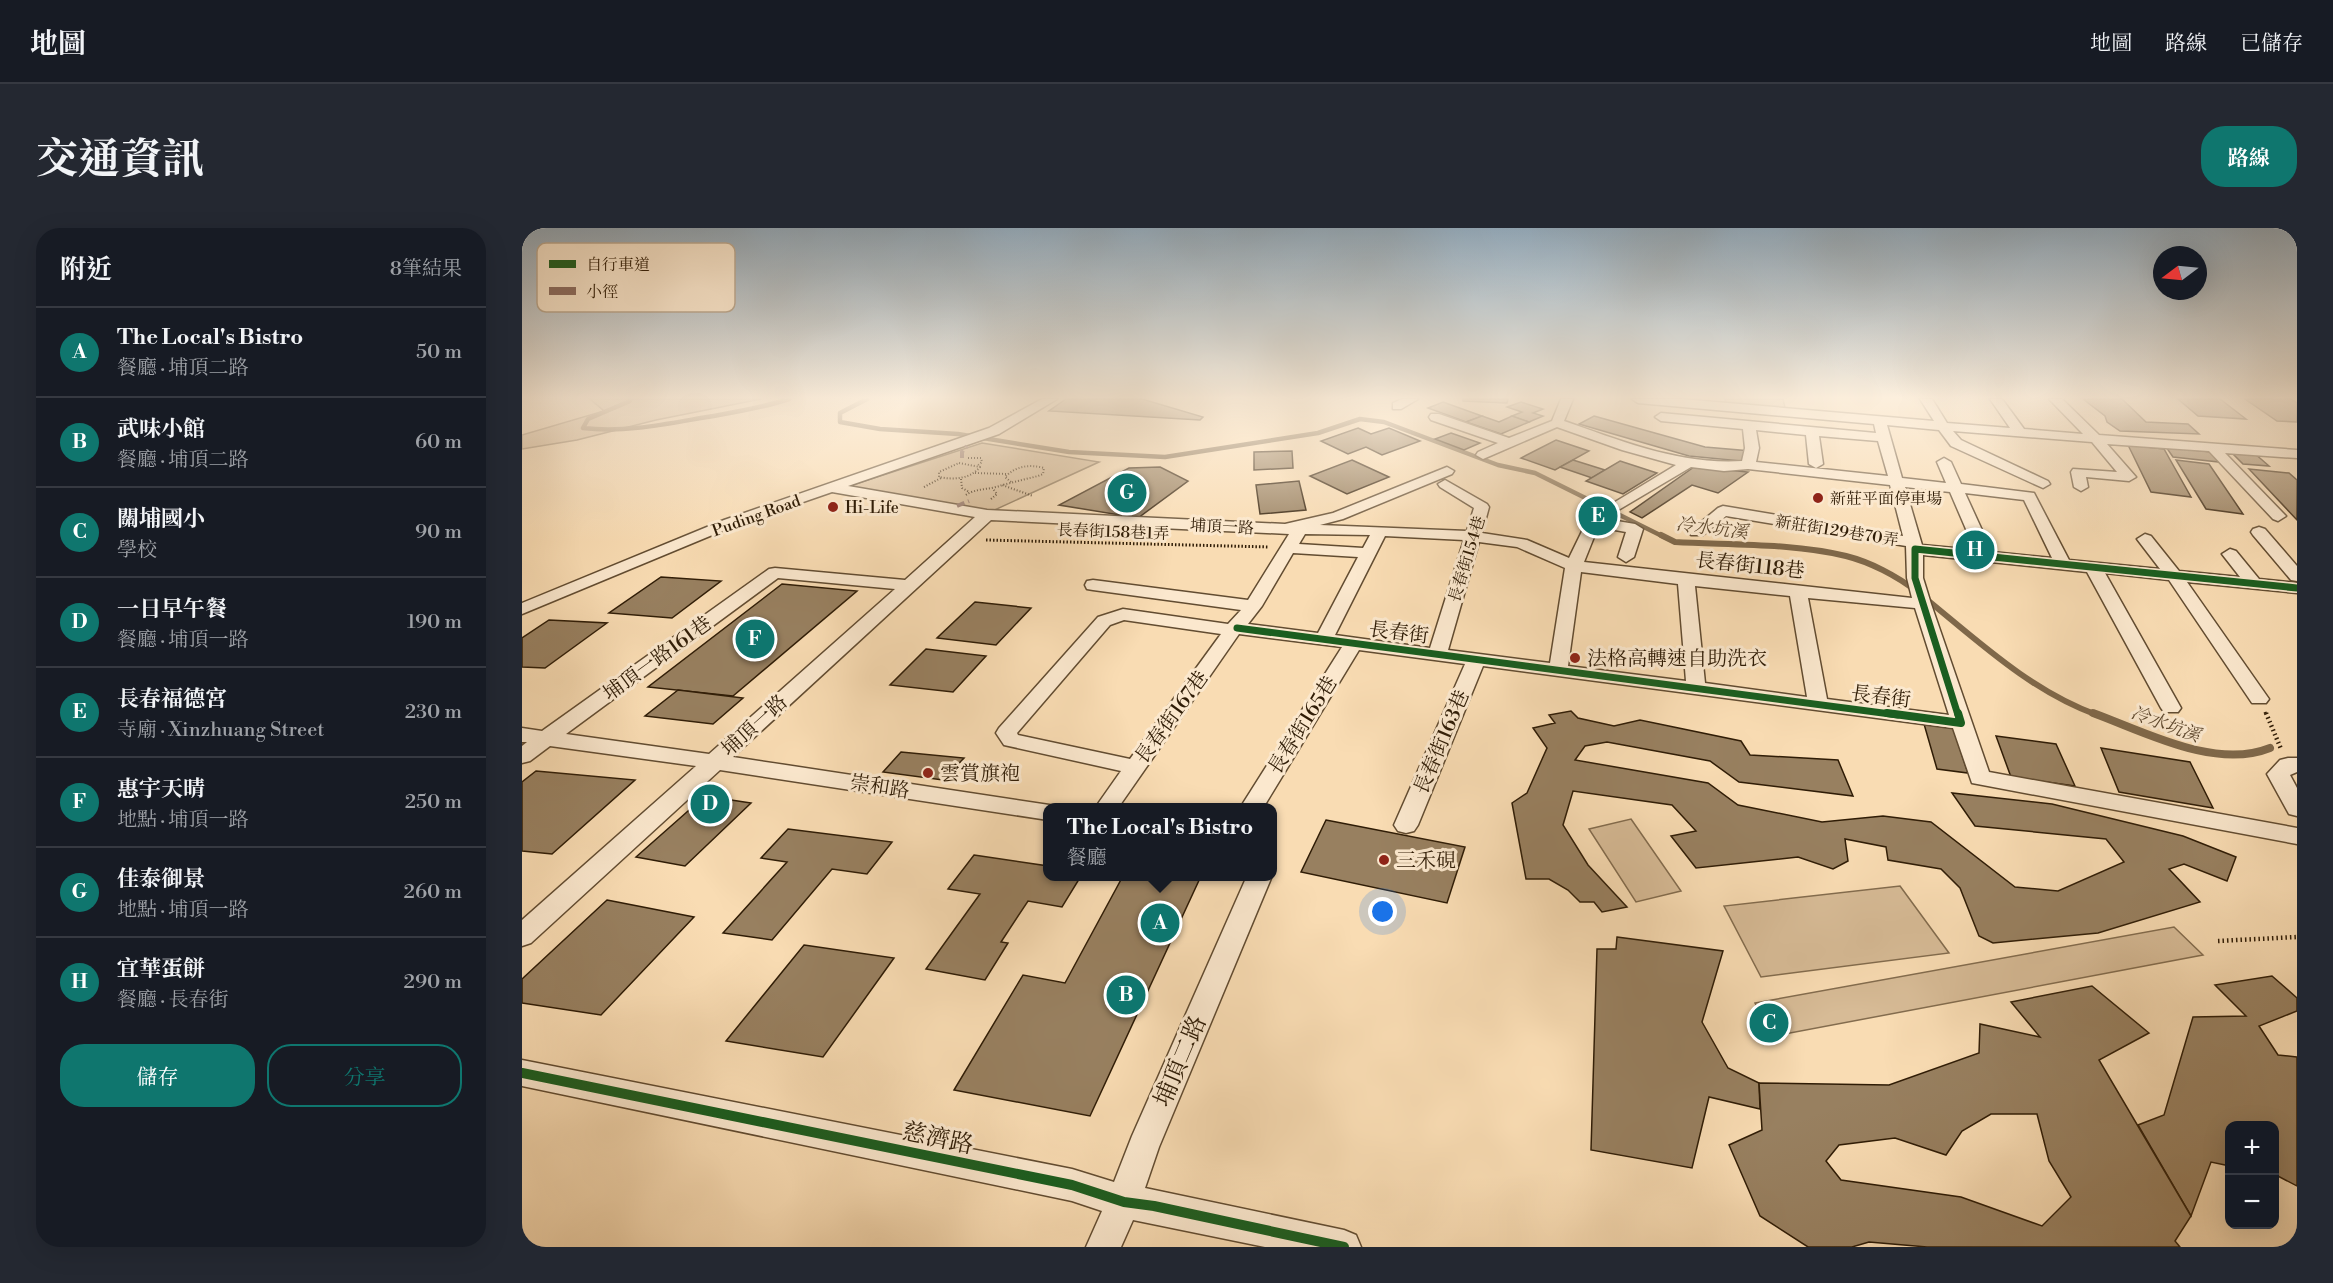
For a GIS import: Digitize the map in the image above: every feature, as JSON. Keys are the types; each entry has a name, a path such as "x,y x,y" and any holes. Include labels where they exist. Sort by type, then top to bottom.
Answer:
{"street":[{"name":"Puding Road","path":"522,609 729,523 952,447"},
{"path":"1483,455 1500,447"},
{"path":"1631,447 1676,461 1727,468 1748,465 2030,496 2064,566"},
{"path":"1748,465 1752,447"},
{"path":"1814,447 1816,464"},
{"path":"1886,447 1914,546 1915,578 1980,778 2297,836"},
{"path":"1964,447 2043,484"},
{"path":"2081,487 2078,472 2129,477 2102,447"},
{"path":"2206,447 2297,454"},
{"path":"2212,447 2278,516"},
{"path":"1944,462 1986,556"},
{"path":"1620,505 1689,463"},
{"name":"埔頂一路","path":"833,488 989,507 1293,529 1338,516 1446,477"},
{"name":"長春街154巷","path":"1437,654 1482,507 1446,477"},
{"name":"埔頂一路","path":"522,936 910,585 989,507"},
{"name":"新莊街129巷70弄","path":"1697,532 1724,512 1914,546"},
{"path":"1558,671 1574,566 1593,522 1635,529 1626,557"},
{"name":"長春街118巷","path":"1293,529 1473,536 1521,543 1574,566 1923,604"},
{"name":"長春街167巷","path":"1109,803 1253,606 1288,548 1293,529"},
{"path":"1323,640 1380,531"},
{"path":"2259,532 2297,576"},
{"path":"2145,539 2175,577 2259,699"},
{"path":"1914,546 2064,566 2297,588"},
{"path":"1288,548 1368,553"},
{"path":"2230,554 2255,585"},
{"path":"2094,569 2171,708"},
{"name":"埔頂一路161巷","path":"522,756 775,573 910,585"},
{"path":"1686,580 1696,689"},
{"path":"1093,585 1253,606"},
{"path":"1798,591 1818,705"},
{"name":"長春街","path":"1134,767 1011,740 1006,733 1104,621 1123,614 1961,723"},
{"name":"長春街165巷","path":"1254,803 1354,644"},
{"name":"長春街163巷","path":"1406,825 1476,659"},
{"path":"522,735 712,762"},
{"name":"崇和路","path":"712,762 1043,811"},
{"path":"2293,765 2278,774 2297,808"},
{"name":"埔頂二路","path":"1103,1247 1125,1202 1143,1147 1258,881"},
{"name":"慈濟路","path":"522,1073 1072,1185 1125,1202 1154,1206 1344,1247"}],"path":[{"path":"955,464 962,458 981,458 982,462 977,466"},
{"path":"961,479 962,488 969,492 993,489 1011,482 1033,479 1043,474 1044,468 1035,465 1020,466 1007,474 975,473 961,479 939,477 939,472 945,466 955,464 973,463 980,467 975,473"},
{"path":"1007,474 1005,477 1011,482"},
{"path":"1002,485 1033,496"},
{"path":"989,507 997,494 993,489"},
{"path":"969,492 964,498 969,501"},
{"path":"2259,699 2293,765"},
{"path":"2218,941 2297,937"}],"shaded area":[{"path":"971,447 1004,447 1099,462 988,513 846,487"},
{"path":"1631,819 1681,891 1636,902 1589,829"},
{"path":"1900,886 1949,953 1761,977 1724,906"},
{"path":"2174,927 2203,955 1774,1036 1755,1003"}],"building":[{"path":"1333,447 1405,447 1382,455 1366,447 1348,454"},
{"path":"1455,447 1472,447 1464,450"},
{"path":"1543,447 1576,447 1589,451 1555,470 1521,458"},
{"path":"1657,447 1703,447 1751,451 1751,462 1689,456"},
{"path":"2129,447 2164,449 2191,497 2151,492"},
{"path":"2166,447 2211,452 2219,462 2173,457"},
{"path":"2229,450 2254,453 2269,466 2243,464"},
{"path":"1292,451 1293,468 1254,470 1254,452"},
{"path":"1352,460 1389,477 1347,494 1310,476"},
{"path":"1573,460 1605,470 1592,478 1560,467"},
{"path":"2176,460 2209,464 2243,514 2206,509"},
{"path":"1620,461 1657,473 1623,494 1586,481"},
{"path":"1160,467 1188,481 1138,518 1059,505 1129,468"},
{"path":"1694,467 1748,472 1718,493 1692,485 1642,518 1630,512"},
{"path":"2249,469 2289,473 2297,480 2297,520"},
{"path":"1299,481 1306,510 1260,514 1256,485"},
{"path":"1582,512 1616,516 1615,521 1580,517"},
{"path":"661,577 721,581 672,618 609,613"},
{"path":"782,584 857,591 733,696 648,687"},
{"path":"975,602 1031,608 996,645 937,638"},
{"path":"549,620 607,623 545,668 522,667 522,638"},
{"path":"926,649 986,656 953,692 890,685"},
{"path":"678,690 743,698 713,724 645,716"},
{"path":"1571,711 1578,718 1614,726 1640,720 1741,741 1750,755 1838,760 1853,796 1739,782 1710,761 1607,742 1585,746 1575,760 1708,783 1738,805 1822,822 1883,816 1931,822 2015,887 2058,891 2124,862 2106,839 1975,826 1952,793 2052,804 2183,836 2236,857 2227,881 2184,864 2169,869 2200,902 2098,933 1993,943 1979,936 1960,888 1941,869 1888,860 1886,847 1845,839 1848,861 1833,869 1798,857 1696,868 1671,836 1696,831 1672,805 1573,791 1563,825 1588,865 1627,907 1602,912 1594,902 1580,902 1568,890 1549,879 1526,879 1512,803 1527,793 1547,748 1533,728 1555,723 1549,715"},
{"path":"1924,724 1953,728 1968,773 1937,769"},
{"path":"1996,736 2056,744 2075,786 2011,777"},
{"path":"2101,748 2190,762 2213,808 2119,792"},
{"path":"901,752 964,758 943,780 883,772"},
{"path":"536,771 635,780 552,854 522,851 522,782"},
{"path":"705,796 751,803 685,866 636,857"},
{"name":"三禾硯","path":"1326,820 1465,847 1447,903 1301,872"},
{"path":"788,829 892,842 867,874 832,869 772,940 723,933 787,862 761,858"},
{"path":"974,855 1043,865 1043,881 1078,881 1062,907 1028,901 1001,942 1008,943 985,980 926,969 980,894 948,889"},
{"path":"1120,881 1199,881 1090,1116 954,1090 1023,975 1065,983"},
{"path":"607,900 694,917 601,1015 522,1003 522,979"},
{"path":"1617,937 1723,951 1702,1022 1728,1068 1759,1083 1760,1109 1709,1097 1692,1168 1591,1150 1597,949 1616,949"},
{"path":"804,945 894,958 823,1057 726,1041"},
{"path":"2272,976 2297,998 2297,1011 2259,1026 2278,1055 2297,1057 2297,1186 2279,1177 2279,1121 2225,1121 2225,1165 2211,1162 2191,1216 2138,1125 2164,1115 2193,1017 2246,1016 2215,985"},
{"path":"2092,986 2149,1033 2099,1060 2191,1216 2175,1241 2180,1247 1927,1247 1869,1242 1852,1247 1808,1247 1760,1216 1729,1145 1762,1130 1759,1083 1889,1085 1979,1053 1980,1024 2040,1037 2011,1002","holes":["1991,1114 2037,1114 2049,1161 2071,1197 2042,1226 1961,1197 1841,1180 1826,1161 1839,1145 1895,1138 1946,1155 1962,1131"]}],"waterway":[{"name":"冷水坑溪","path":"1035,447 1069,452 1165,457 1232,447"},
{"name":"冷水坑溪","path":"1449,447 1498,465 1535,473 1664,537"},
{"name":"冷水坑溪","path":"1661,535 1675,542 1761,545 1846,556 1883,570 1916,591"},
{"name":"冷水坑溪","path":"1925,598 2006,664 2028,679 2050,693 2097,715"},
{"name":"冷水坑溪","path":"2093,713 2157,738 2204,752 2249,754 2270,748"}],"marked path":[{"path":"962,458 962,452 967,447"},
{"path":"957,506 969,501"}],"cycle path":[{"path":"1237,628 1961,723 1915,578 1915,549 2297,588"},
{"path":"522,1073 1072,1185 1124,1202 1154,1206 1344,1247"}],"place":[{"name":"佳泰御景","path":"1127,493"},
{"name":"新莊平面停車場","path":"1818,498"},
{"name":"Hi-Life","path":"833,507"},
{"name":"長春福德宮","path":"1598,516"},
{"name":"宜華蛋餅","path":"1975,550"},
{"name":"惠宇天晴","path":"755,639"},
{"name":"法格高轉速自助洗衣","path":"1575,658"},
{"name":"雲賞旗袍","path":"928,773"},
{"name":"一日早午餐","path":"710,804"},
{"name":"三禾硯","path":"1384,860"},
{"name":"The Local's Bistro","path":"1160,923"},
{"name":"武味小館","path":"1126,995"},
{"name":"關埔國小","path":"1769,1023"}]}
